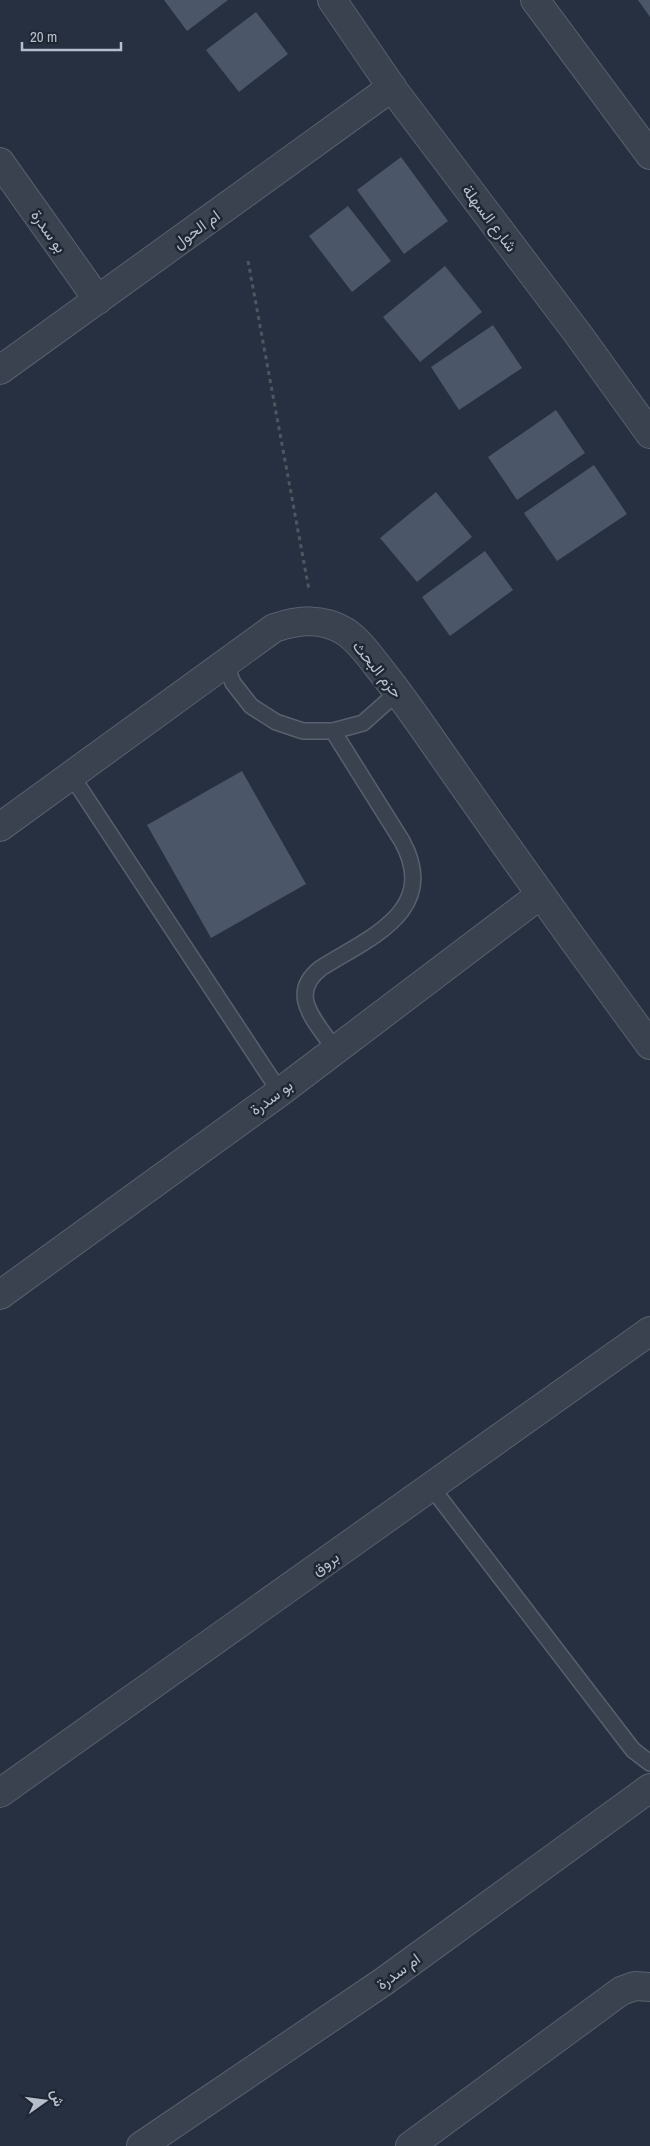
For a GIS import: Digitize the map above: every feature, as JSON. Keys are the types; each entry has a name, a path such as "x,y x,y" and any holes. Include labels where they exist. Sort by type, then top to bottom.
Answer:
{"street":[{"name":"شارع السهلة","path":"332,0 392,87 578,334 650,434"},
{"path":"534,0 650,155"},
{"name":"ام الحول","path":"0,370 392,87"},
{"name":"بو سدرة","path":"0,162 98,300"},
{"name":"حزم البحث","path":"0,828 274,628 294,621 315,620 332,624 347,632 360,644 398,692 540,895 650,1045"},
{"name":"بو سدرة","path":"0,1295 280,1092 540,895"},
{"name":"بروق","path":"0,1793 432,1488 650,1331"},
{"name":"ام سدرة","path":"141,2146 384,1982 650,1788"},
{"path":"416,2144 621,1991 635,1986 650,1987"}],"lane":[{"path":"225,663 233,684 251,706 276,722 303,731 333,731 363,723 398,692"},
{"path":"333,731 402,841 411,857 414,875 411,892 404,909 392,922 312,974 306,984 304,994 306,1006 335,1050"},
{"path":"71,775 280,1092"},
{"path":"432,1488 633,1750 650,1763"}],"path":[{"path":"248,261 315,620"}],"building":[{"path":"164,0 228,0 187,31"},
{"path":"638,0 650,0 650,17"},
{"path":"256,12 288,54 239,92 206,50"},
{"path":"401,157 448,221 404,254 357,190"},
{"path":"348,206 391,261 352,292 309,236"},
{"path":"445,266 482,312 420,362 383,317"},
{"path":"493,325 522,368 459,410 431,367"},
{"path":"556,410 585,453 517,500 488,457"},
{"path":"594,465 627,514 557,561 524,513"},
{"path":"436,492 472,537 417,582 380,538"},
{"path":"485,551 513,590 450,636 422,597"},
{"path":"242,771 306,884 211,938 147,825"}]}
